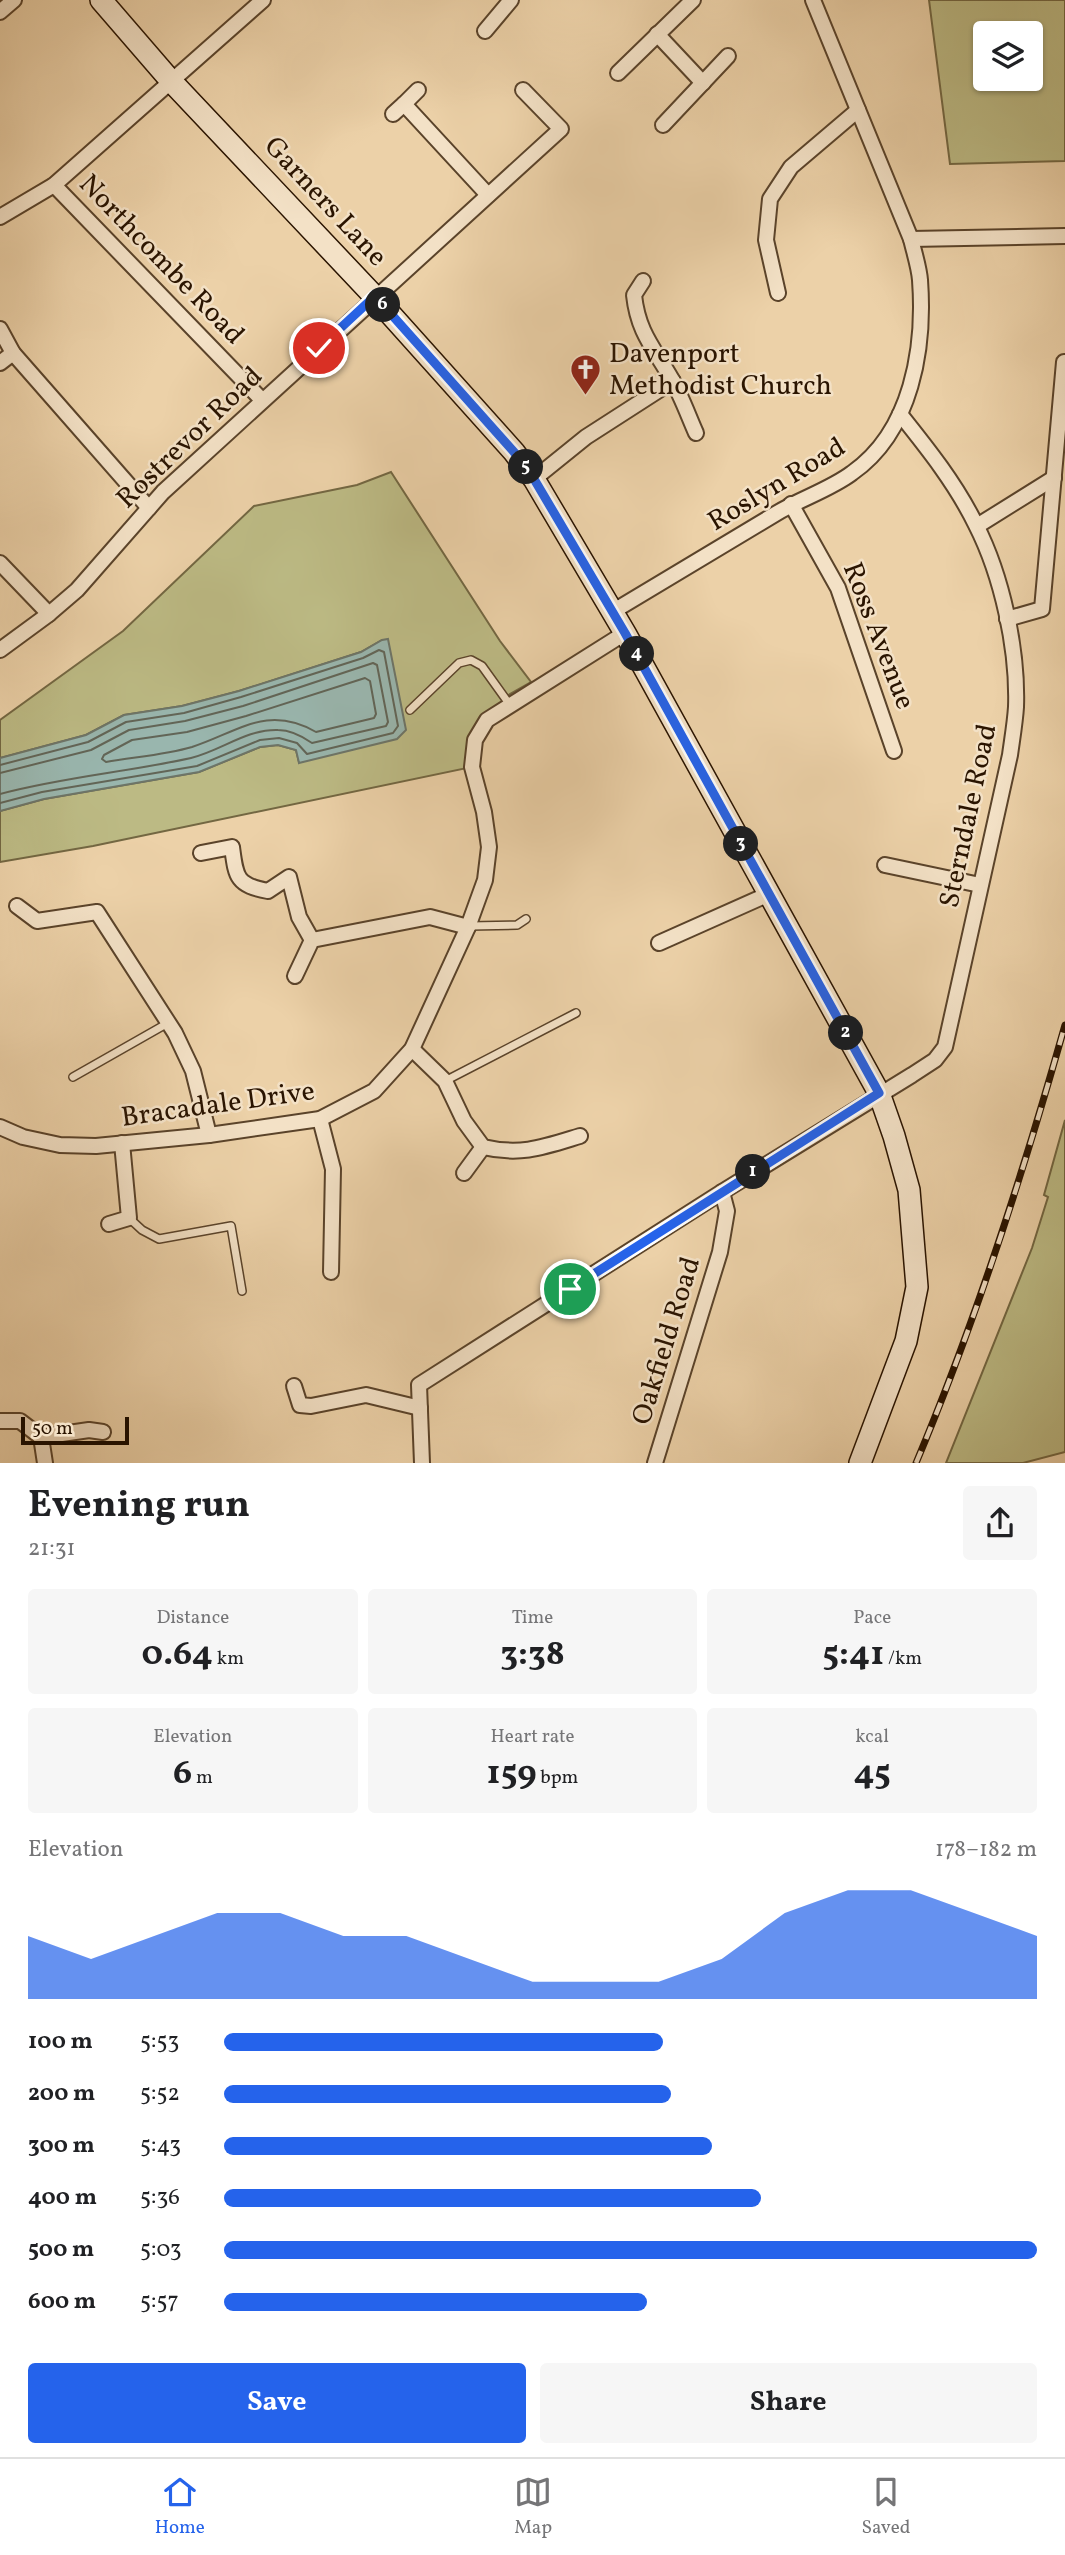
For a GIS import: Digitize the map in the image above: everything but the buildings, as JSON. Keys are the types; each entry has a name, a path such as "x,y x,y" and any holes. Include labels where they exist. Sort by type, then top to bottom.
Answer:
{"street":[{"path":"0,12 15,0"},
{"name":"Garners Lane","path":"102,0 172,81 375,296 514,452 534,479 625,633 879,1093 909,1190 917,1287 905,1340 860,1463"},
{"path":"0,217 54,184 263,0"},
{"path":"485,30 511,0"},
{"path":"618,73 692,0"},
{"name":"Roslyn Road","path":"612,612 791,504 852,474 881,446 900,414 917,360 921,316 919,277 911,239 813,0"},
{"path":"657,34 703,83"},
{"path":"663,125 727,56"},
{"path":"418,90 399,109 488,195"},
{"name":"Rostrevor Road","path":"0,650 77,590 163,492 561,129 523,90"},
{"path":"778,293 766,240 770,199 791,167 858,110"},
{"name":"Northcombe Road","path":"54,184 262,400"},
{"path":"911,239 1065,236"},
{"path":"643,281 634,295 636,317 673,381 696,433"},
{"path":"0,329 13,353 149,508"},
{"path":"0,363 13,353"},
{"path":"1007,619 1042,610 1064,362"},
{"path":"534,479 586,437 673,381"},
{"name":"Sterndale Road","path":"420,1408 419,1385 935,1060 945,1047 1010,755 1016,708 1014,662 997,578 977,526 938,461 900,414"},
{"path":"977,526 1054,478"},
{"name":"Ross Avenue","path":"791,504 838,588 894,751"},
{"path":"0,563 49,614"},
{"name":"Bracadale Drive","path":"0,1127 23,1137 60,1145 96,1146 209,1135 320,1119 374,1091 412,1049 468,927 485,880 489,847 484,813 471,767 475,740 487,720 625,633"},
{"path":"201,853 232,847 236,874 249,888 268,891 289,877 299,917 312,940"},
{"path":"885,865 980,885"},
{"path":"659,943 769,894"},
{"path":"17,905 37,921 97,912 168,1023 193,1071 209,1135"},
{"path":"312,940 430,917 468,927"},
{"path":"295,976 312,940"},
{"path":"412,1049 445,1081 464,1121 483,1147 506,1152 539,1148 580,1136"},
{"path":"320,1119 333,1169 331,1272"},
{"path":"110,1224 129,1218 122,1143"},
{"path":"464,1173 483,1147"},
{"name":"Oakfield Road","path":"655,1463 720,1252 727,1211 722,1192"},
{"path":"294,1386 300,1405 311,1406 366,1395 420,1408 422,1463"},
{"path":"0,1421 19,1421 41,1437 46,1463"},
{"path":"41,1437 89,1430 103,1432"}],"lane":[{"path":"410,710 459,663 471,660 482,666 510,705"},
{"path":"468,927 517,925 526,919"},
{"path":"445,1081 576,1013"},
{"path":"73,1077 168,1023"},
{"path":"129,1218 142,1230 159,1239 230,1226 242,1290"}],"shaded area":[{"path":"929,0 1065,0 1065,161 950,164"},
{"path":"391,472 500,641 531,682 505,697 510,705 487,720 472,767 93,846 0,862 0,811 44,799 199,772 260,747 278,745 296,750 299,762 382,640 361,652 239,691 182,706 124,715 86,735 0,758 0,720 123,631 254,506 357,485"},
{"path":"1065,1120 1065,1452 1023,1463 946,1463 1032,1248 1048,1197 1044,1195"}],"water":[{"path":"388,639 406,730 397,739 299,763 296,750 278,745 260,747 199,772 44,799 0,811 0,758 86,735 124,715 182,706 239,691 361,652"}],"railway":[{"path":"916,1463 959,1356 997,1247 1065,1025"}],"place":[{"name":"Davenport Methodist Church","path":"586,397"}],"route":[{"path":"319,348 375,296 514,452 534,479 625,633 879,1093 570,1289"}]}
